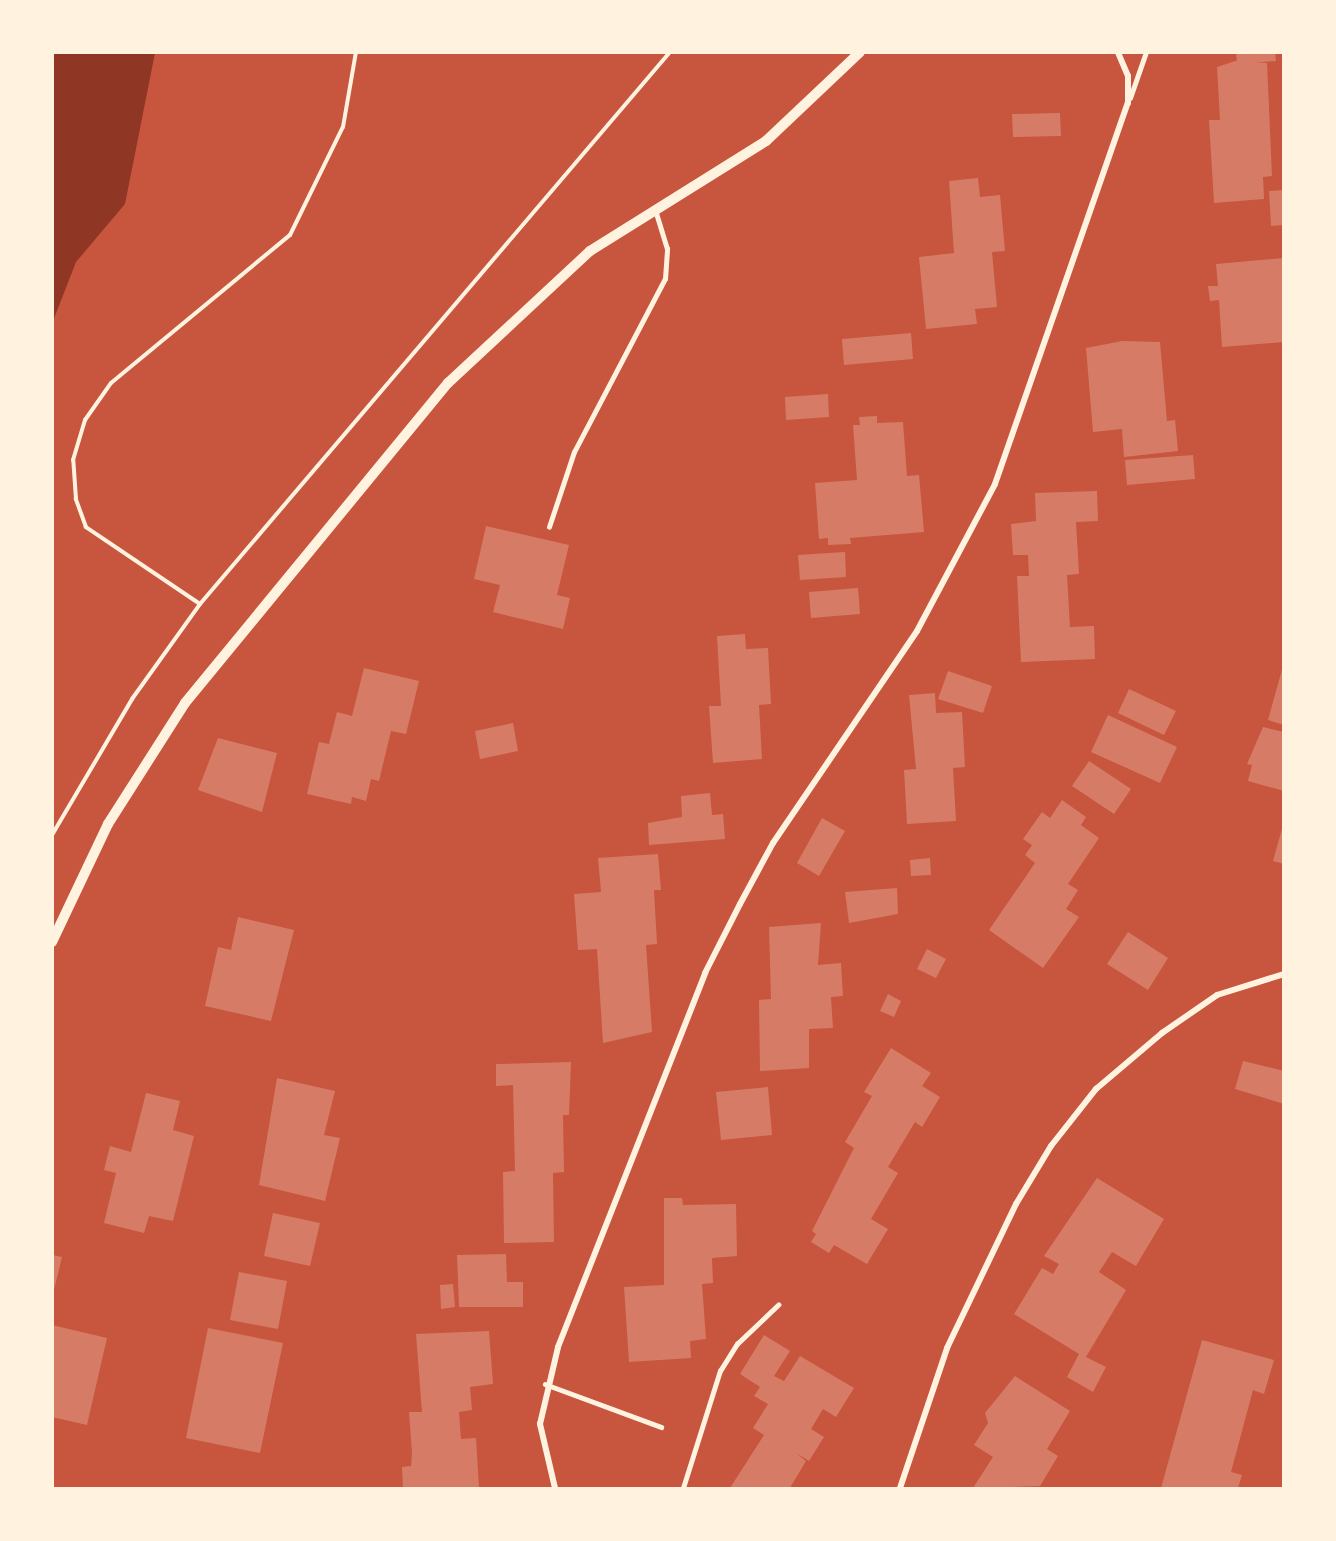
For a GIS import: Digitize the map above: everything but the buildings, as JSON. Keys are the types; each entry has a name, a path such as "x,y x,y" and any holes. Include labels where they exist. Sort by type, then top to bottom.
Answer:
{"street":[{"path":"52,942 108,824 185,703 448,383 531,301 654,207 766,141 860,52"},
{"path":"555,1488 540,1424 545,1384 715,954 773,843 916,631 973,533 1035,374 1128,103 1128,76 1118,52"},
{"path":"900,1488 946,1348 1016,1204 1051,1146 1096,1089 1162,1033 1217,995 1284,974"}],"lane":[{"path":"1128,103 1146,52"},
{"path":"549,528 574,452 665,279 667,249 654,207"},
{"path":"683,1488 720,1371 737,1344 778,1305"},
{"path":"545,1384 661,1427"}],"path":[{"path":"200,604 86,527 76,499 73,460 85,420 111,383 290,234 344,127 356,52"},
{"path":"52,835 132,699 200,604 670,52"}],"shaded area":[{"path":"53,52 155,53 125,204 76,262 53,321"}]}
